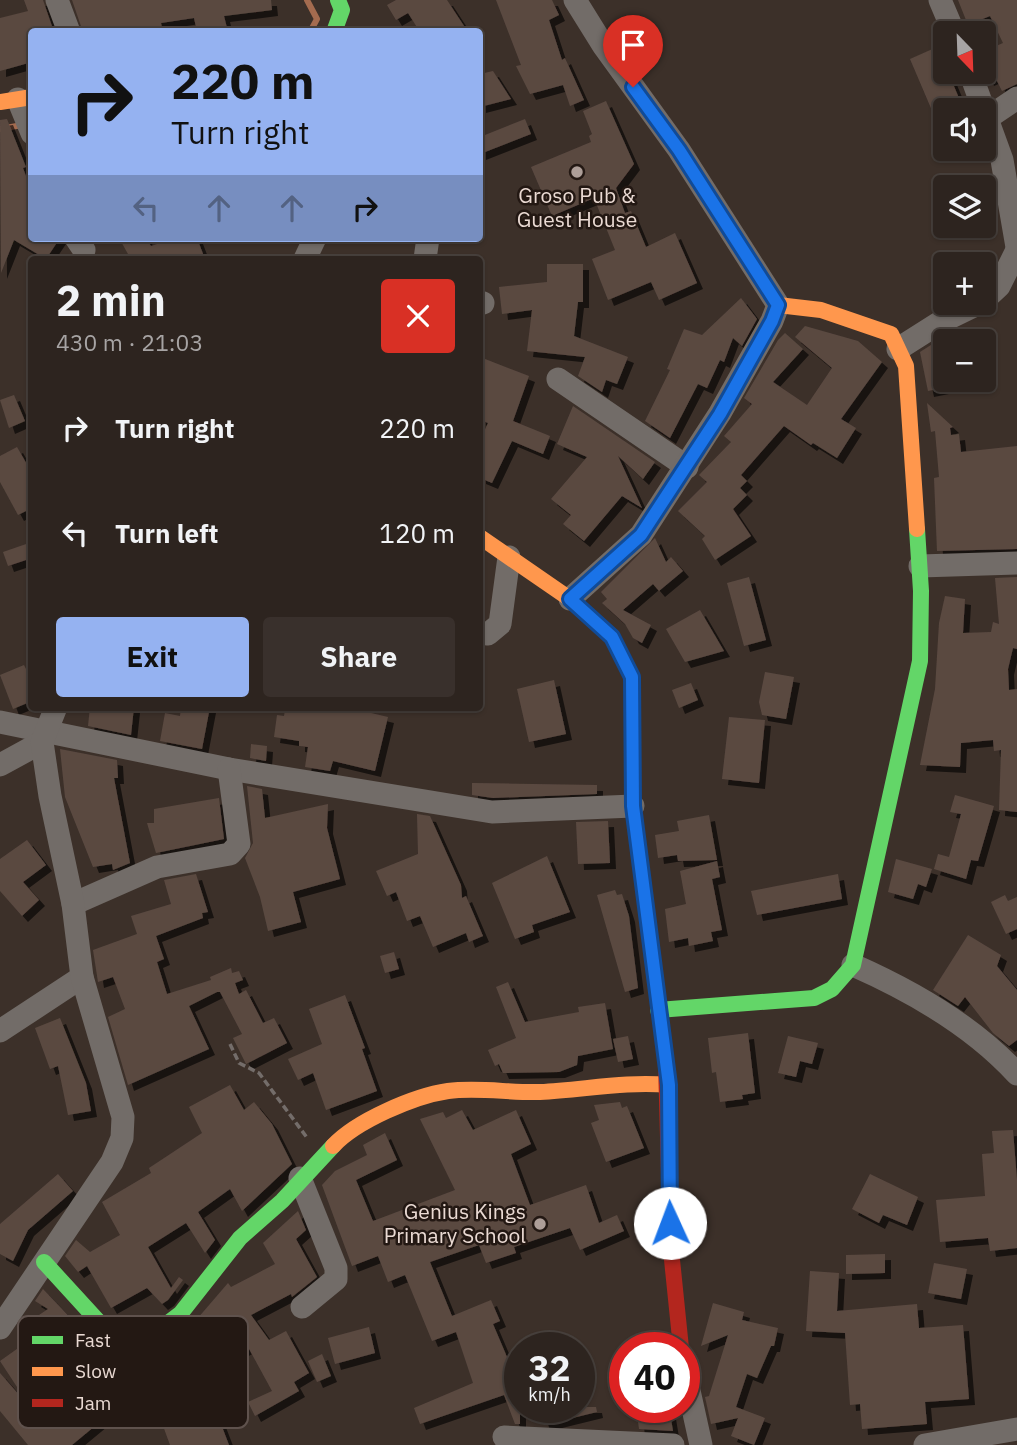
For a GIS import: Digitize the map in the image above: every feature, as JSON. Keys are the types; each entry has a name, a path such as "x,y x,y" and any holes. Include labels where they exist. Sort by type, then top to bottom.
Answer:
{"street":[{"path":"57,0 68,28"},
{"path":"338,0 342,10 338,28"},
{"path":"575,0 603,45 679,150 778,305"},
{"path":"940,0 949,21"},
{"path":"996,112 1017,98"},
{"path":"17,99 28,124"},
{"path":"996,140 1002,160 1017,249 996,289"},
{"path":"658,1010 826,995 853,965 916,687 920,661 920,566 906,366 891,334 856,319 797,305 778,305"},
{"path":"570,599 641,535 687,467 772,321 778,305"},
{"path":"898,349 955,315"},
{"path":"558,379 687,467"},
{"path":"483,539 570,599 612,637 632,677 633,806 669,1085 671,1250 679,1332"},
{"path":"483,633 488,634 500,624 509,557"},
{"path":"920,566 1017,563"},
{"path":"0,765 43,737 54,711"},
{"path":"0,722 43,737 492,812 633,806"},
{"path":"0,1328 112,1162 122,1138 123,1117 82,977 73,904 43,737"},
{"path":"73,904 157,867 229,854 239,844 229,769"},
{"path":"853,965 887,980 966,1028 1017,1074"},
{"path":"0,1031 82,977"},
{"path":"177,1316 240,1238 282,1201 300,1178 344,1134 389,1110 448,1091 540,1092 637,1082 669,1085"},
{"path":"300,1178 336,1268 336,1279 302,1307"},
{"path":"44,1262 93,1316"},
{"path":"696,1423 701,1445"},
{"path":"925,1445 1017,1429"},
{"path":"504,1437 673,1445"}],"path":[{"path":"230,1044 239,1063 259,1073 303,1135 325,1154"}],"building":[{"path":"24,0 43,0 53,28 28,28 28,63 0,71 0,18 28,11"},
{"path":"72,0 271,0 272,10 224,16 227,28 196,28 194,18 161,23 162,28 82,28"},
{"path":"396,0 447,0 465,28 417,28 408,13 396,20 387,5"},
{"path":"496,0 552,0 559,15 549,20 562,60 565,58 584,100 570,106 563,85 530,94 516,66 521,65"},
{"path":"958,0 1017,0 1017,84 1002,91 996,79 996,46 1003,43 996,28 996,21 992,21 990,16 978,21 966,21"},
{"path":"933,49 933,84 953,84 959,98 933,98 933,113 910,59"},
{"path":"493,71 511,99 483,106 483,73"},
{"path":"606,101 634,164 616,188 625,213 631,211 646,247 675,233 697,283 659,300 651,282 608,300 592,259 615,250 594,198 552,216 531,167 591,142 589,136 592,134 583,111"},
{"path":"7,119 26,167 23,168 28,181 28,242 57,242 48,256 41,256 14,240 1,273 0,120"},
{"path":"525,119 531,134 483,153 483,136"},
{"path":"121,242 148,242 151,246 163,242 199,242 204,256 121,256 128,254"},
{"path":"547,264 583,264 583,302 578,302 574,336 628,357 617,384 606,380 602,392 578,376 585,357 527,351 532,310 502,314 499,287 547,282"},
{"path":"741,298 757,319 742,346 733,338 724,362 720,360 707,388 698,384 670,438 645,421 670,370 667,369 684,329 702,335"},
{"path":"805,326 858,341 882,362 841,419 856,428 837,458 813,443 811,445 784,426 741,475 747,481 740,488 747,495 733,509 751,536 715,560 702,539 705,536 678,511 707,482 699,475 731,442 724,436 752,404 744,398 778,340 785,333 803,349 773,382 807,405 832,368 795,337"},
{"path":"933,344 933,390 928,391 920,352"},
{"path":"483,358 529,376 513,421 550,436 543,454 512,441 492,483 483,479 483,434 488,423 483,421"},
{"path":"14,395 25,421 9,428 0,400"},
{"path":"927,403 953,427 950,428 951,435 959,434 961,452 1017,446 1017,549 937,551 934,478 939,477 935,431 931,432"},
{"path":"573,406 655,462 643,479 618,456 642,508 622,496 584,541 563,524 571,515 551,499 587,457 557,444"},
{"path":"17,447 28,466 28,510 18,515 0,482 0,456"},
{"path":"655,538 666,562 671,557 683,571 659,591 653,584 623,610 651,625 642,643 633,638 625,624 602,603 607,599 601,592"},
{"path":"28,543 28,559 8,566 3,552"},
{"path":"749,577 766,640 744,646 727,583"},
{"path":"1017,577 1017,649 1013,648 1008,669 1009,690 1017,689 1017,812 999,810 1001,750 994,751 993,740 961,743 960,767 920,765 935,689 939,623 945,596 965,599 963,633 991,632 993,622 999,624 995,578"},
{"path":"700,610 724,651 685,662 666,629"},
{"path":"24,665 28,673 28,703 13,709 0,675"},
{"path":"765,672 794,677 786,719 762,715 759,702"},
{"path":"554,680 566,734 529,742 517,689"},
{"path":"691,683 698,700 679,708 672,690"},
{"path":"90,711 134,711 131,735 88,726"},
{"path":"181,711 209,711 202,749 160,741 165,713 180,716"},
{"path":"285,711 363,711 388,717 375,771 333,761 330,771 305,767 308,747 299,746 299,741 274,737 277,715 284,716"},
{"path":"729,717 765,720 759,783 722,779"},
{"path":"251,744 267,746 266,761 250,758"},
{"path":"60,749 117,760 118,778 114,778 130,863 113,870 112,864 93,867 65,797"},
{"path":"472,783 597,785 597,794 493,798 472,795"},
{"path":"247,786 262,789 265,818 328,804 327,828 340,879 293,892 301,922 268,931 260,897 245,858 253,843"},
{"path":"955,795 994,806 978,861 971,860 966,879 934,869 938,854 949,857 961,814 950,812"},
{"path":"219,798 224,839 156,853 147,823 154,823 154,809"},
{"path":"417,814 430,816 461,885 462,898 466,896 483,936 469,942 466,933 433,947 420,916 407,921 396,892 387,896 376,871 418,854"},
{"path":"709,815 717,860 678,861 677,855 658,858 655,835 679,831 677,821"},
{"path":"608,821 610,863 578,864 576,822"},
{"path":"27,840 46,865 23,882 39,900 22,916 0,891 0,859"},
{"path":"547,856 570,912 532,925 534,932 515,939 492,883"},
{"path":"896,859 932,869 926,887 918,884 913,899 888,892"},
{"path":"717,861 720,877 712,879 722,930 711,932 713,941 689,946 688,938 669,942 665,909 686,904 680,871"},
{"path":"196,874 208,912 202,913 203,918 156,936 164,959 157,962 167,994 211,980 210,977 231,968 232,973 239,971 243,980 235,983 239,994 246,990 263,1023 274,1018 287,1043 246,1064 233,1038 242,1034 220,992 217,992 189,1006 209,1049 128,1085 108,1017 125,1009 113,977 98,982 93,950 137,934 131,916 171,904 164,880"},
{"path":"838,874 842,899 757,915 751,891"},
{"path":"615,890 617,895 622,894 629,916 638,988 625,992 597,895"},
{"path":"1005,895 1008,901 1017,897 1017,929 1006,934 991,902"},
{"path":"968,935 1001,955 997,966 1017,990 1017,1040 1009,1046 993,1033 965,997 958,1006 933,990"},
{"path":"394,952 399,969 385,973 380,956"},
{"path":"508,982 525,1022 579,1012 578,1007 605,1003 613,1049 578,1056 577,1065 559,1072 503,1073 499,1064 495,1066 488,1050 516,1038 496,987"},
{"path":"345,995 365,1048 362,1049 377,1091 326,1110 313,1073 298,1080 288,1059 322,1044 309,1009"},
{"path":"60,1018 86,1083 91,1111 68,1115 58,1066 50,1069 35,1028"},
{"path":"748,1033 755,1093 742,1095 743,1099 720,1102 716,1072 712,1073 708,1038"},
{"path":"628,1036 633,1059 618,1062 613,1039"},
{"path":"788,1036 818,1043 812,1064 800,1061 796,1077 778,1073"},
{"path":"230,1085 244,1110 254,1102 272,1124 292,1164 242,1211 230,1189 198,1212 215,1240 205,1253 186,1223 148,1247 171,1288 179,1277 183,1280 168,1300 162,1304 147,1288 111,1308 87,1266 78,1272 65,1256 76,1240 90,1252 120,1235 102,1202 151,1173 149,1168 202,1133 189,1107"},
{"path":"620,1102 622,1108 627,1106 644,1148 606,1162 591,1123 599,1120 594,1105"},
{"path":"462,1110 473,1130 516,1110 531,1144 511,1154 530,1205 586,1185 599,1223 617,1215 624,1231 580,1250 570,1228 514,1247 516,1253 486,1263 479,1245 430,1262 452,1316 491,1300 500,1321 493,1324 504,1350 504,1395 420,1424 414,1408 473,1383 456,1332 432,1341 405,1275 388,1282 378,1256 352,1266 322,1185 335,1171 367,1155 363,1145 385,1133 397,1160 356,1180 373,1221 455,1190 420,1119 443,1112 446,1118"},
{"path":"1013,1130 1017,1180 1017,1248 990,1251 988,1238 940,1242 936,1200 985,1196 982,1154 994,1153 992,1131"},
{"path":"58,1174 73,1191 28,1230 13,1261 0,1254 0,1224"},
{"path":"870,1174 918,1197 907,1225 883,1215 879,1223 852,1209"},
{"path":"298,1211 306,1230 296,1239 317,1277 292,1297 291,1294 251,1315 269,1340 286,1331 309,1373 294,1382 299,1391 255,1416 248,1402 272,1391 248,1347 248,1316 200,1316 228,1283 231,1287 275,1264 263,1243"},
{"path":"885,1254 885,1273 846,1274 846,1255"},
{"path":"934,1263 967,1269 961,1299 928,1293"},
{"path":"810,1271 839,1273 837,1311 917,1304 919,1328 963,1325 969,1399 925,1402 927,1424 862,1429 860,1404 850,1405 845,1333 806,1331"},
{"path":"43,1289 69,1316 38,1316 48,1309 35,1301"},
{"path":"713,1303 744,1312 742,1320 778,1328 774,1346 771,1346 757,1378 747,1374 736,1407 765,1418 754,1445 731,1436 738,1418 711,1424 705,1397 709,1396 728,1335 701,1346"},
{"path":"369,1327 375,1353 335,1364 328,1338"},
{"path":"18,1348 17,1387 0,1361"},
{"path":"322,1354 331,1376 317,1382 308,1361"},
{"path":"0,1373 18,1394 18,1428 93,1428 72,1445 28,1445 0,1411"},
{"path":"638,1423 672,1423 673,1431 639,1429"},
{"path":"164,1428 222,1428 229,1445 170,1445"}],"waterway":[{"path":"307,0 317,19 312,28"},
{"path":"0,129 22,125"}],"traffic: fast":[{"path":"335,28 342,10 338,0"},
{"path":"658,1010 814,998 832,989 853,965 920,661 921,591 917,529"},
{"path":"177,1316 240,1238 282,1201 333,1146"},
{"path":"44,1262 93,1316"}],"traffic: slow":[{"path":"0,102 28,98"},
{"path":"778,305 821,310 891,334 906,366 917,529"},
{"path":"483,539 570,599 612,637 632,677 633,806 666,1063"},
{"path":"333,1146 356,1128 386,1111 419,1098 448,1091 540,1092 620,1085 669,1085"}],"traffic: jam":[{"path":"666,1063 671,1250 679,1332"}],"place":[{"name":"Groso Pub & Guest House","path":"577,172"},
{"name":"Genius Kings Primary School","path":"540,1224"}],"route":[{"path":"633,87 679,150 778,305 772,321 720,414 641,535 570,599 612,637 632,677 633,806 669,1085 670,1223"}]}
